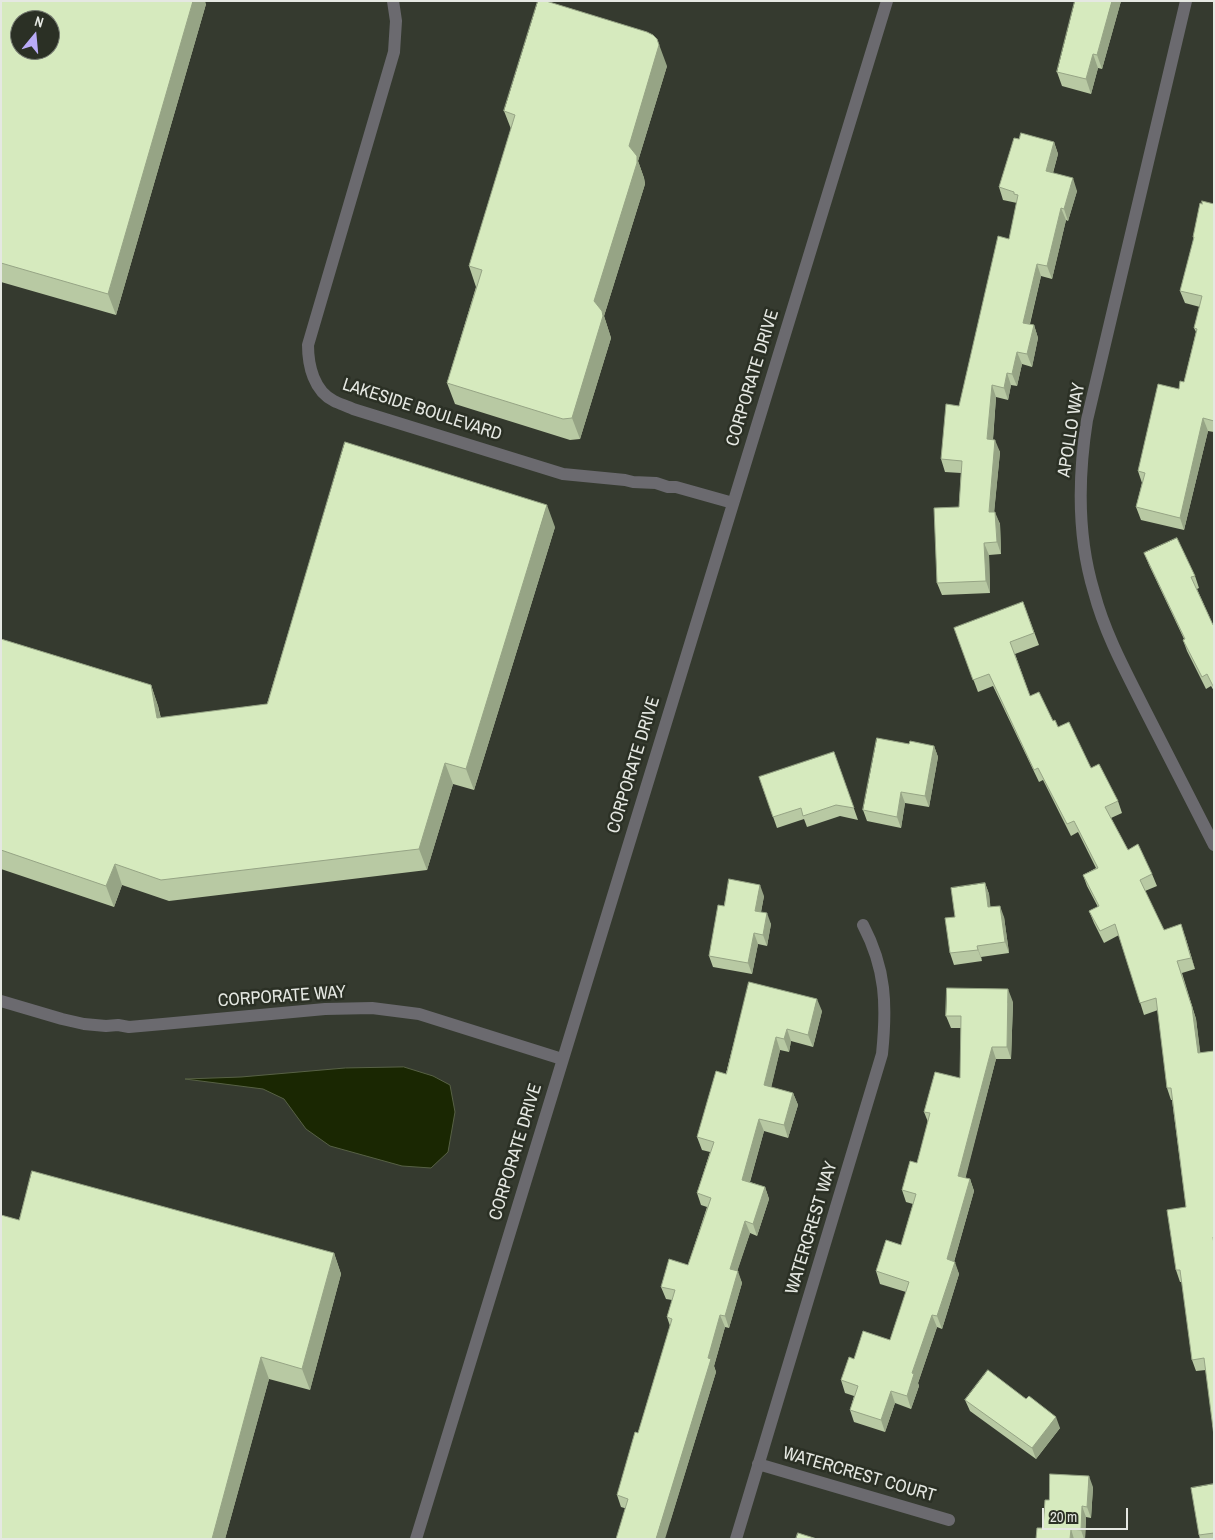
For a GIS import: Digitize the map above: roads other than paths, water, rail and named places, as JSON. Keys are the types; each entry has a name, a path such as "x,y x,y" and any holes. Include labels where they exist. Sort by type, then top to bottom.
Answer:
{"street":[{"name":"LAKESIDE BOULEVARD","path":"393,1 396,21 394,52 308,345 308,361 311,373 320,388 332,400 353,409 563,474 656,483 733,502"},
{"name":"CORPORATE DRIVE","path":"416,1539 887,1"},
{"name":"APOLLO WAY","path":"1186,1 1087,420 1082,454 1080,503 1090,579 1103,621 1120,660 1214,845"},
{"name":"WATERCREST WAY","path":"736,1539 882,1054 885,1014 883,986 874,949 863,925"},
{"name":"CORPORATE WAY","path":"1,1001 84,1024 129,1027 325,1009 378,1009 419,1014 562,1059"},
{"name":"WATERCREST COURT","path":"758,1464 949,1520"}]}
